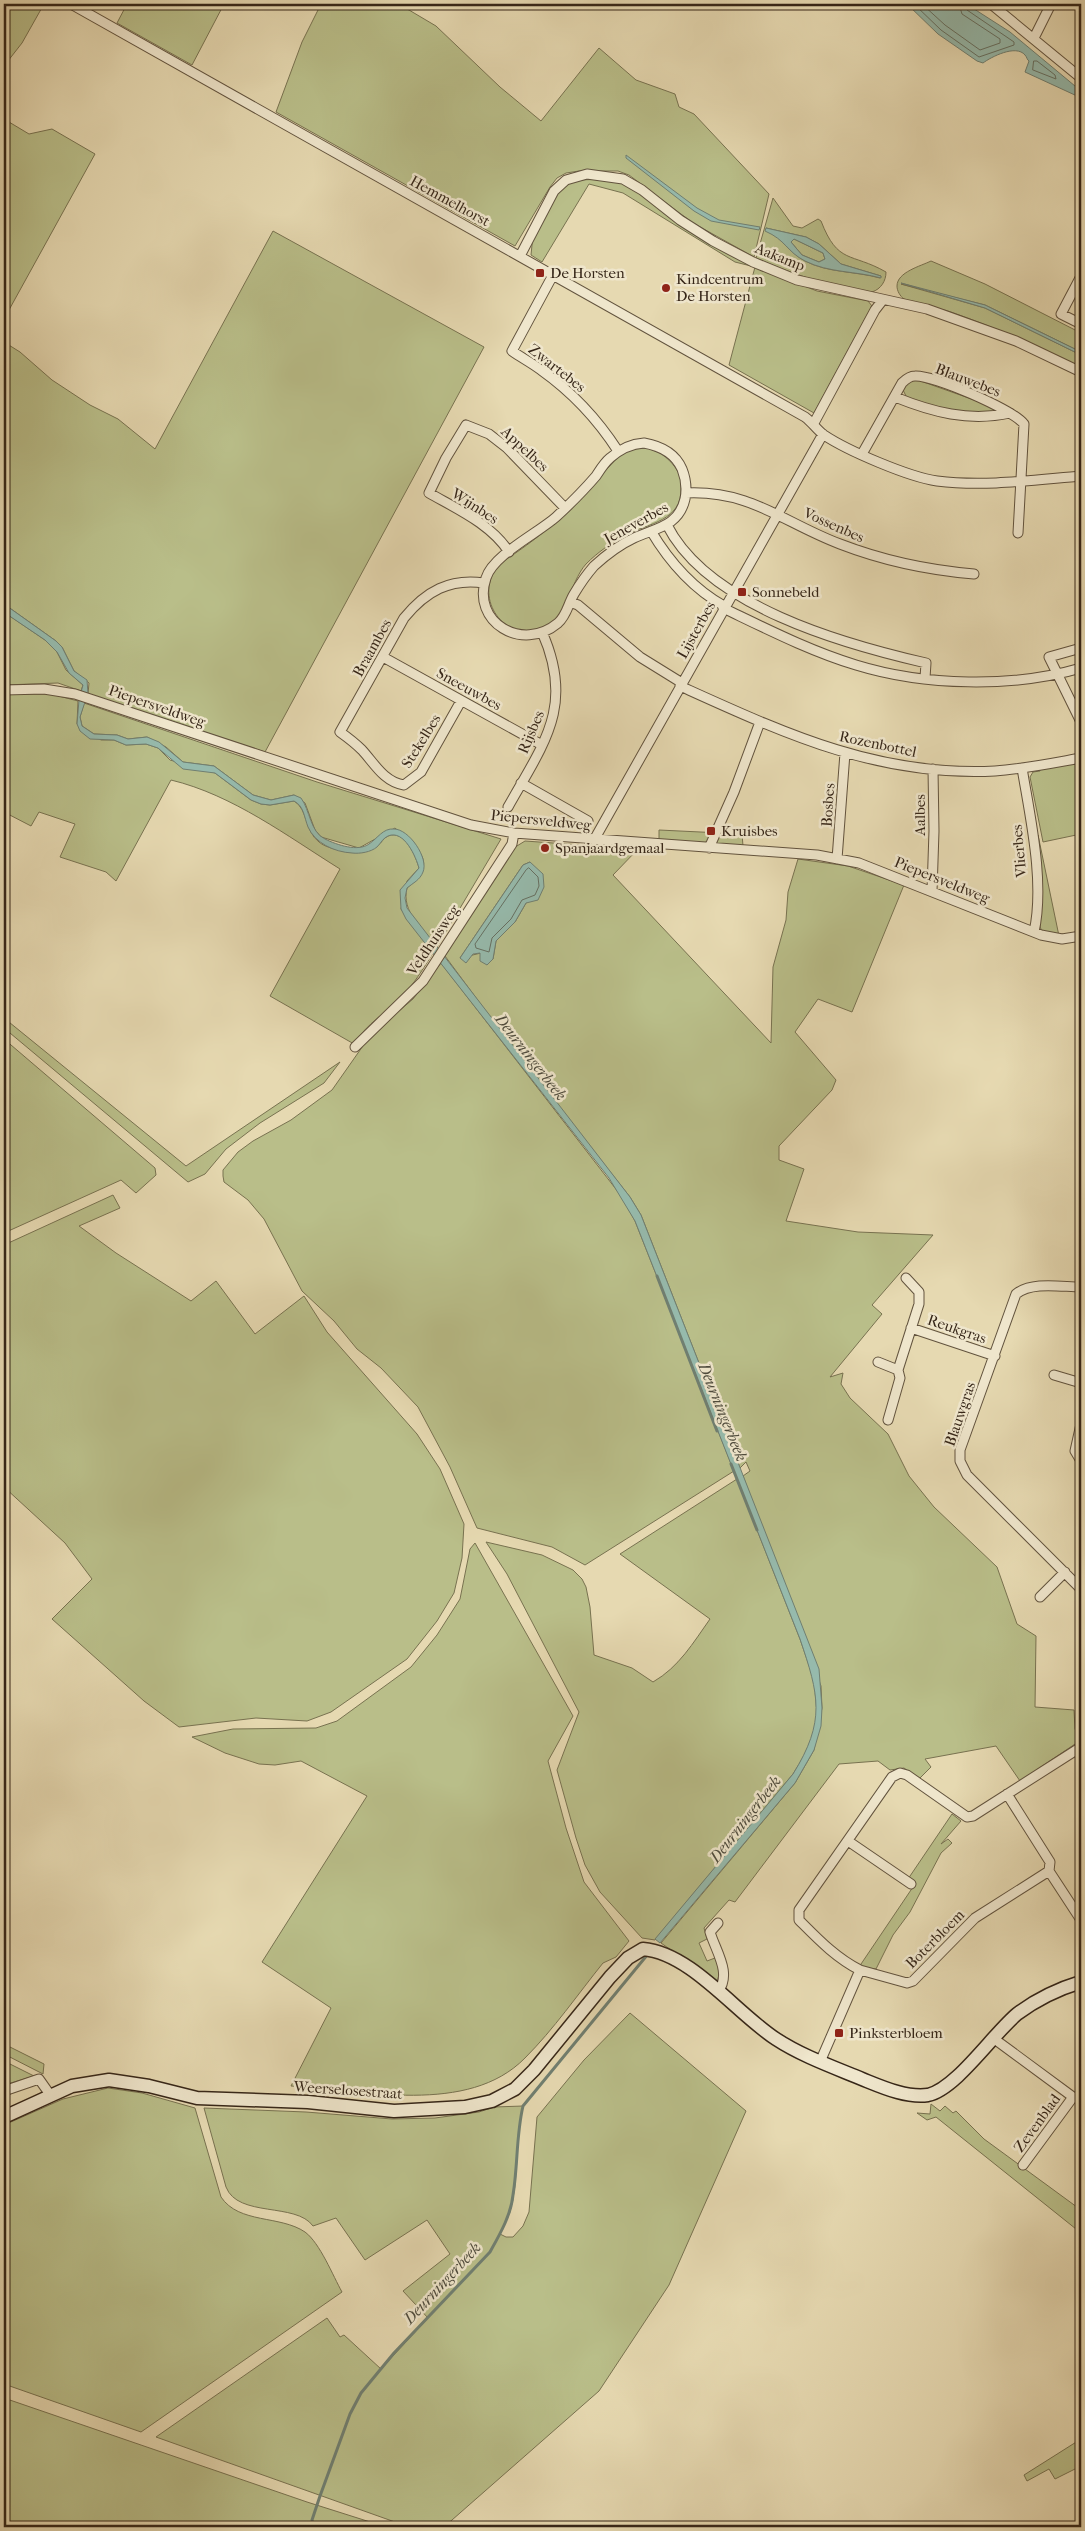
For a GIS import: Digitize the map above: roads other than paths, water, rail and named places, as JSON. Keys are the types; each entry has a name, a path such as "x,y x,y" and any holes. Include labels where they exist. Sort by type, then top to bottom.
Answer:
{"street":[{"name":"Hemmelhorst","path":"72,4 814,424 823,434"},
{"path":"991,4 1081,78"},
{"path":"1034,38 1051,4"},
{"name":"Aakamp","path":"520,256 554,191 566,180 587,174 623,179 636,186 713,241 753,262 797,280 882,301 927,309 1007,338 1081,372"},
{"name":"Zwartebes","path":"553,275 512,351 540,369 573,396 593,417 618,451"},
{"path":"1081,276 1061,314 1081,324"},
{"path":"814,424 874,310 882,301"},
{"name":"Blauwebes","path":"862,454 902,383 916,376 998,405 1024,424 1020,481"},
{"name":"Blauwebes","path":"895,397 927,410 953,415 980,417 1010,413"},
{"name":"Appelbes","path":"446,458 466,425 489,434 527,467 565,508"},
{"path":"823,434 887,465 935,480 1020,481 1081,476"},
{"name":"Lijsterbes","path":"594,840 823,434"},
{"path":"484,583 490,569 565,508 608,459 632,444 656,445 669,452 682,470 686,493"},
{"name":"Wijnbes","path":"446,458 429,493 466,514 485,528 503,543 509,552"},
{"path":"1018,533 1020,481"},
{"name":"Vossenbes","path":"686,493 705,492 739,498 778,513 808,530 870,555 936,571 974,574"},
{"name":"Jeneverbes","path":"484,583 484,602 497,625 518,636 528,636 542,632 565,616 570,602 582,582 608,554 625,543 667,524 680,515 686,493"},
{"path":"667,524 678,543 711,578 783,618 815,631 877,652 926,663 925,678"},
{"path":"651,531 678,571 704,594 724,607 794,642 857,665 963,683 1058,675 1081,668"},
{"name":"Braambes","path":"373,764 362,750 340,732 404,618 430,592 445,585 473,582 484,583"},
{"name":"Rozenbottel","path":"570,602 578,605 640,657 681,684 801,740 889,763 933,769 994,771 1081,758"},
{"name":"Rijsbes","path":"508,807 542,745 553,720 557,701 557,680 553,661 542,632"},
{"path":"1081,648 1049,657 1081,722"},
{"name":"Sneeuwbes","path":"383,657 542,745"},
{"name":"Piepersveldweg","path":"4,690 44,689 75,694 471,825 514,833 809,854 859,862 1034,932 1062,939 1081,936"},
{"name":"Stekelbes","path":"373,764 395,784 404,785 413,780 421,772 461,701"},
{"path":"709,848 734,792 760,722"},
{"name":"Bosbes","path":"837,859 845,753"},
{"name":"Vlierbes","path":"1022,768 1036,857 1037,918 1034,932"},
{"name":"Aalbes","path":"932,891 933,769"},
{"path":"521,783 588,821"},
{"name":"Veldhuisweg","path":"355,1047 416,990 445,949 512,844 514,833"},
{"name":"Reukgras","path":"888,1420 900,1378 898,1370 919,1304 919,1292 906,1278"},
{"name":"Blauwgras","path":"1081,1287 1022,1289 1012,1302 995,1356 960,1450 960,1461 967,1475 1081,1589"},
{"name":"Reukgras","path":"911,1328 995,1356"},
{"path":"878,1362 898,1370"},
{"path":"1054,1376 1081,1383"},
{"path":"1081,1424 1074,1451 1081,1461"},
{"path":"1040,1597 1065,1572"},
{"path":"820,2062 860,1970 827,1947 799,1920 799,1910 892,1777 900,1773 907,1775 967,1816 973,1816 1081,1747"},
{"path":"1007,1794 1050,1862 1049,1871 1081,1920"},
{"path":"848,1841 911,1884"},
{"name":"Boterbloem","path":"860,1970 907,1983 913,1981 975,1918 1049,1871"},
{"path":"718,1923 710,1932 724,1972 723,1986 718,1992"},
{"name":"Weerselosestraat","path":"4,2117 72,2086 109,2080 197,2098 308,2102 394,2112 465,2108 492,2102 514,2089 534,2070 628,1958 643,1949 674,1958 686,1965 777,2040 820,2062 892,2090 917,2096 928,2095 945,2087 1016,2015 1037,2000 1064,1987 1081,1982"},
{"name":"Zevenblad","path":"993,2038 1077,2097 1023,2165"},
{"path":"4,2091 39,2079 51,2096"}],"water":[{"path":"907,4 965,4 971,7 1010,32 1081,91 1077,96 1025,72 1029,61 1021,52 1010,51 983,63 977,61 938,34"},
{"path":"626,155 697,208 719,220 760,227 759,230 711,221 694,211 626,158"},
{"path":"766,228 806,237 819,244 841,264 881,276 881,278 814,265 794,254 778,238 765,231","holes":["794,239 823,253 825,259 819,262 802,255 791,242"]},
{"path":"901,283 985,305 1081,352 1081,355 985,308"},
{"path":"4,604 62,647 74,671 87,680 88,694 81,692 83,685 69,673 57,652 45,640 5,613"},
{"path":"79,700 85,702 80,717 82,726 94,734 117,735 128,739 147,737 159,742 183,762 214,766 253,795 271,800 294,795 301,798 313,826 320,836 325,839 353,848 369,844 390,829 400,830 406,834 420,852 424,866 420,877 407,888 405,898 407,908 630,1197 641,1215 819,1669 822,1708 821,1726 814,1750 795,1783 660,1943 655,1939 793,1774 811,1738 816,1708 812,1676 800,1639 635,1221 609,1178 406,919 401,909 400,890 419,868 412,851 404,840 399,836 388,836 375,849 362,853 332,849 320,842 311,833 302,809 294,801 270,805 261,804 251,800 215,773 183,769 158,748 146,744 126,745 114,740 90,739 80,731 77,724"},
{"path":"530,862 543,874 544,887 538,900 526,903 515,922 496,941 493,959 487,965 480,961 480,953 473,954 466,963 460,958 523,865"}],"waterway":[{"name":"Deurningerbeek","path":"657,1276 717,1431"},
{"name":"Deurningerbeek","path":"731,1464 757,1530"},
{"name":"Deurningerbeek","path":"314,2527 312,2520 320,2496 350,2414 361,2393 394,2353 490,2252 501,2231 512,2202 523,2106 648,1954"}],"place":[{"name":"De Horsten","path":"540,273"},
{"name":"Kindcentrum De Horsten","path":"666,288"},
{"name":"Sonnebeld","path":"742,592"},
{"name":"Kruisbes","path":"711,831"},
{"name":"Spanjaardgemaal","path":"545,848"},
{"name":"Pinksterbloem","path":"839,2033"}]}
